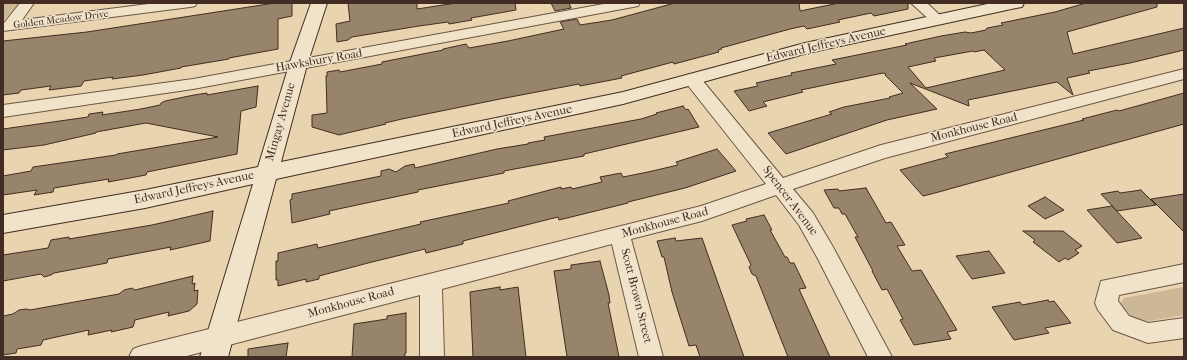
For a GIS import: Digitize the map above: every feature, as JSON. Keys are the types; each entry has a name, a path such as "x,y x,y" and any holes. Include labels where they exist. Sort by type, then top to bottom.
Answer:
{"street":[{"path":"6,27 27,3"},
{"name":"Golden Meadow Drive","path":"6,27 190,3"},
{"name":"Mingay Avenue","path":"217,347 298,64 320,3"},
{"name":"Hawksbury Road","path":"3,110 193,84 633,3"},
{"path":"918,3 938,20"},
{"name":"Edward Jeffreys Avenue","path":"3,224 145,199 624,98 805,48 1016,3"},
{"name":"Monkhouse Road","path":"141,357 217,347 431,282 702,213 881,152 1184,74"},
{"name":"Spencer Avenue","path":"692,79 780,186 817,236 880,357"},
{"name":"Scott Brown Street","path":"620,235 651,357"},
{"path":"1184,273 1109,288 1106,302 1121,323 1148,333 1184,328"},
{"path":"431,282 432,357"}],"shaded area":[{"path":"3,3 20,3 3,21"},
{"path":"1184,287 1184,315 1144,322 1127,316 1120,304 1124,298"}],"building":[{"path":"275,3 292,3 292,16 278,19 278,49 143,75 84,81 81,86 49,90 51,86 21,90 19,93 3,95 3,41 87,32"},
{"path":"348,3 417,3 417,9 456,3 515,3 516,10 471,18 472,20 449,24 448,22 352,37 348,40 337,42 336,24 350,21"},
{"path":"551,3 569,3 571,8 555,11"},
{"path":"675,3 799,3 800,11 839,3 908,3 908,9 874,16 871,13 838,20 840,22 807,29 804,26 790,29 721,48 722,49 718,50 719,52 674,64 673,62 621,76 622,78 580,86 579,84 500,99 402,119 339,135 312,127 312,115 327,113 327,72 339,70 340,72 382,64 382,62 466,44 469,48 508,41 564,29 560,22 577,19 580,25 612,20"},
{"path":"1086,3 1157,3 1157,7 1067,32 1073,54 1184,28 1184,50 1088,71 1090,73 1067,78 1073,95 1057,82 968,100 969,106 910,83 937,109 887,120 786,154 768,133 832,114 829,112 844,107 890,98 889,97 903,93 885,75 886,74 883,73 801,90 803,92 763,102 767,106 749,111 734,91 758,86 756,83 792,75 791,73 836,64 832,60 907,45 905,44 941,36 986,30 987,28 1003,25 1001,23 1055,12","holes":["984,50 1005,70 926,88 908,67 936,61 934,58"]},
{"path":"258,86 256,107 241,111 237,154 147,172 146,175 108,182 109,179 54,188 53,192 34,195 37,190 3,195 3,176 31,171 33,167 116,155 218,137 146,123 96,132 44,145 3,150 3,129 88,117 89,114 103,112 102,115 141,109 160,105 165,101 194,95 207,93 207,95"},
{"path":"1184,93 1184,124 935,193 923,196 900,170 948,157 945,154 1084,120 1082,119 1117,110 1119,111"},
{"path":"683,106 686,110 688,109 699,127 584,154 584,156 504,171 504,173 418,190 418,192 329,211 330,214 292,223 290,200 292,199 292,194 381,176 381,171 389,169 396,172 405,166 414,164 415,168 497,149 545,140 544,137 641,119 657,114 656,113"},
{"path":"717,149 736,171 685,188 628,203 559,220 558,217 463,241 463,244 426,253 425,249 368,263 319,276 319,279 306,282 306,279 278,286 278,280 276,280 276,261 278,261 278,253 317,244 318,248 421,224 420,222 509,203 508,201 561,187 561,189 571,187 572,189 602,182 600,177 621,173 623,177 678,165 676,162"},
{"path":"866,188 886,223 891,222 905,245 897,246 912,271 921,270 957,330 947,332 951,339 914,345 900,320 903,319 887,289 882,290 855,237 858,237 845,214 842,214 839,208 834,208 824,190 838,189 839,191"},
{"path":"1141,190 1156,205 1117,211 1101,194 1118,191 1120,193"},
{"path":"1184,194 1184,232 1151,199"},
{"path":"1045,197 1064,210 1045,219 1028,206"},
{"path":"1112,206 1142,238 1117,243 1087,210"},
{"path":"213,211 210,241 170,250 171,247 108,259 107,263 54,273 44,277 41,274 3,281 3,255 48,248 51,240 69,237 69,239 152,225"},
{"path":"764,215 772,230 770,230 785,257 787,257 790,263 794,263 806,288 799,289 830,357 788,357 756,276 752,274 749,267 751,265 732,225 747,221 746,219"},
{"path":"1023,231 1063,231 1082,246 1075,250 1079,253 1068,260 1065,258 1059,262 1033,242 1035,240"},
{"path":"675,238 676,241 702,238 744,357 700,357 696,345 689,346 672,292 664,257 662,257 657,241"},
{"path":"989,251 1005,273 972,279 956,256"},
{"path":"600,261 609,295 610,303 608,303 619,357 567,357 554,271 571,269 571,265"},
{"path":"193,276 192,284 195,283 194,291 198,290 197,304 189,311 168,316 169,312 135,320 133,327 111,332 112,330 88,335 89,330 43,340 41,345 17,349 16,353 3,355 3,316 13,314 19,310 30,310 119,294 124,290 132,288 135,290"},
{"path":"500,287 500,290 518,287 526,357 473,357 470,292"},
{"path":"1048,300 1049,302 1054,301 1071,323 1045,328 1049,333 1014,340 992,307 1020,302 1022,305"},
{"path":"406,313 405,357 352,357 354,324 387,319 387,316"},
{"path":"288,343 286,357 248,357 248,349"}]}
